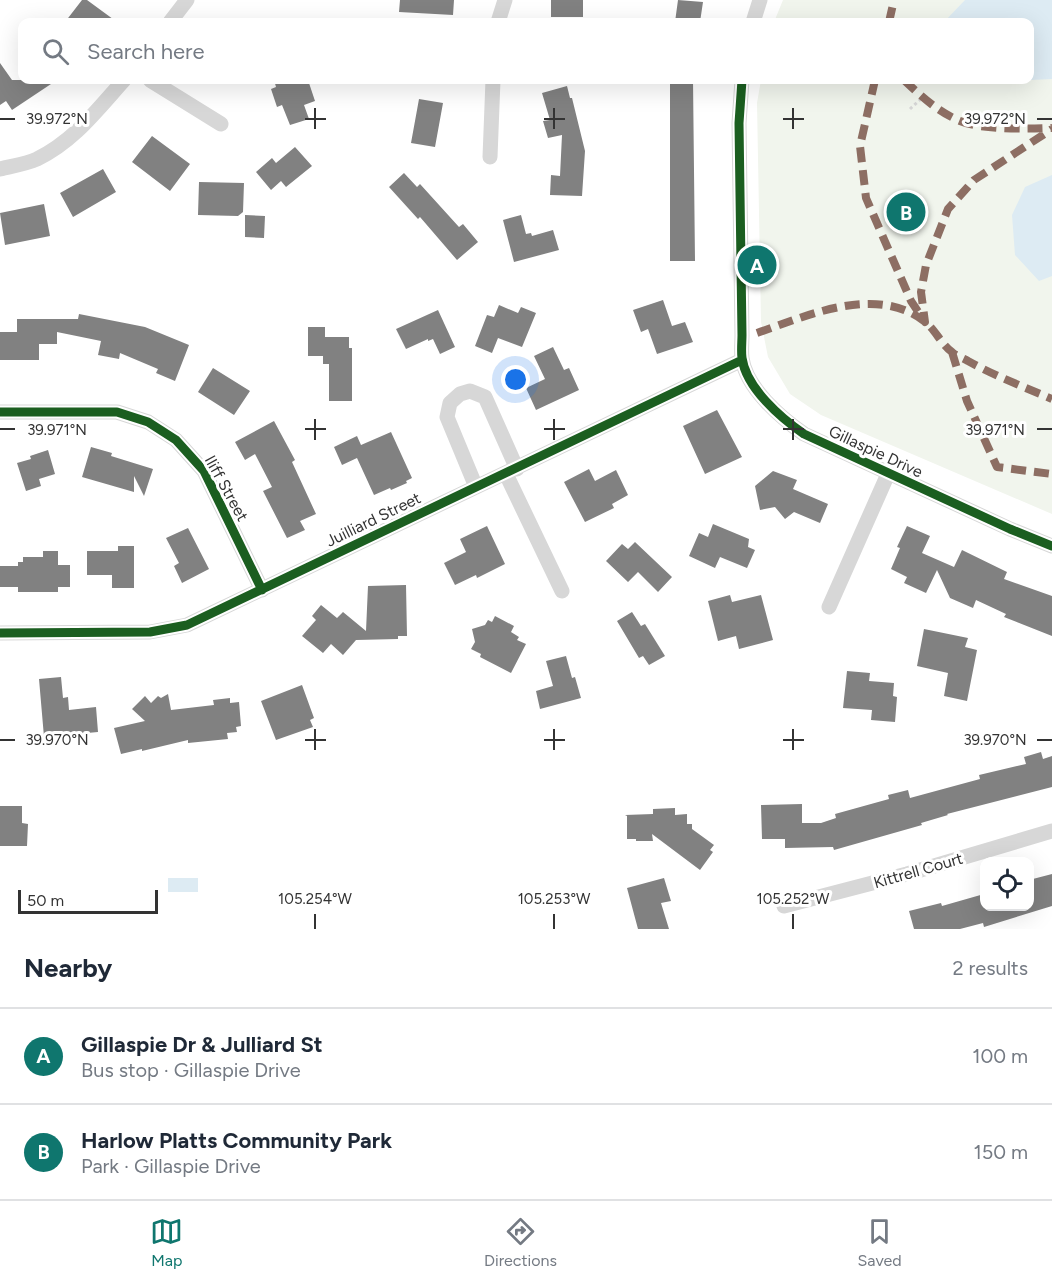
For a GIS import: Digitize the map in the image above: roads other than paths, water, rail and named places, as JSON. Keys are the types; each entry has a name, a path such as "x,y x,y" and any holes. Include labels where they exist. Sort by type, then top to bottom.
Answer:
{"street":[{"path":"173,18 187,0"},
{"path":"499,18 505,0"},
{"path":"754,18 760,0"},
{"path":"0,169 35,160 61,145 77,133 120,84"},
{"path":"156,84 221,124"},
{"path":"490,157 493,84"},
{"name":"Gillaspie Drive","path":"742,84 739,123 742,360 751,381 776,413 804,434 888,474 1052,546"},
{"name":"Juilliard Street","path":"0,633 150,632 187,625 742,360"},
{"path":"476,487 447,417 450,403 460,394 470,391 485,398 511,471 562,591"},
{"name":"Iliff Street","path":"0,412 117,412 148,422 176,440 204,471 262,590"},
{"name":"Gillaspie Drive","path":"830,607 888,474"},
{"name":"Kittrell Court","path":"784,906 907,874 1052,831"}],"place":[{"name":"Harlow Platts Community Park","path":"906,212"},
{"name":"Gillaspie Dr & Julliard St","path":"757,265"}]}
